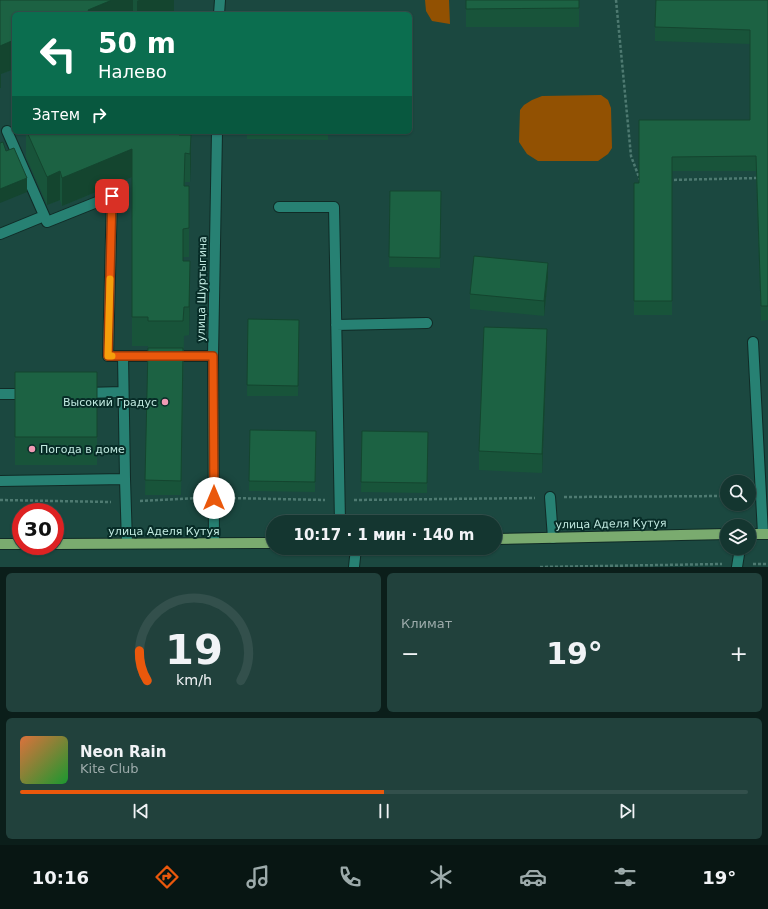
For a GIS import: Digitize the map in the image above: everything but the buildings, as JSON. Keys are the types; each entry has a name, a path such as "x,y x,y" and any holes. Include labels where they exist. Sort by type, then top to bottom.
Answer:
{"main road":[{"name":"улица Аделя Кутуя","path":"502,539 720,534"},
{"name":"улица Аделя Кутуя","path":"64,544 266,543"},
{"path":"0,544 12,544"}],"street":[{"path":"219,12 220,0"},
{"path":"7,131 46,222 112,196 108,356 213,356"},
{"name":"улица Шуртыгина","path":"214,543 213,356 216,134"},
{"path":"279,208 334,207 340,515"},
{"path":"0,234 44,216"},
{"path":"336,325 427,323"},
{"path":"753,342 766,534"},
{"path":"123,356 127,543"},
{"path":"77,393 123,392"},
{"path":"0,394 38,394"},
{"path":"0,481 125,479"},
{"path":"550,498 553,538"},
{"path":"354,567 355,555"},
{"path":"737,565 739,555"}],"path":[{"path":"616,0 631,156 639,180 647,180"},
{"path":"662,180 760,178"},
{"path":"0,500 126,502 214,498 341,500 720,496"},
{"path":"540,567 768,564"}],"shaded area":[{"path":"425,0 449,0 450,24 432,21 426,11"},
{"path":"601,95 608,100 611,108 612,148 608,154 598,161 538,161 527,154 519,142 520,110 524,105 542,96"}],"slow traffic":[{"path":"110,279 108,356 112,356"}],"place":[{"name":"Высокий Градус","path":"165,402"},
{"name":"Погода в доме","path":"32,449"}],"route":[{"path":"112,196 108,356 213,356 214,498"}]}
